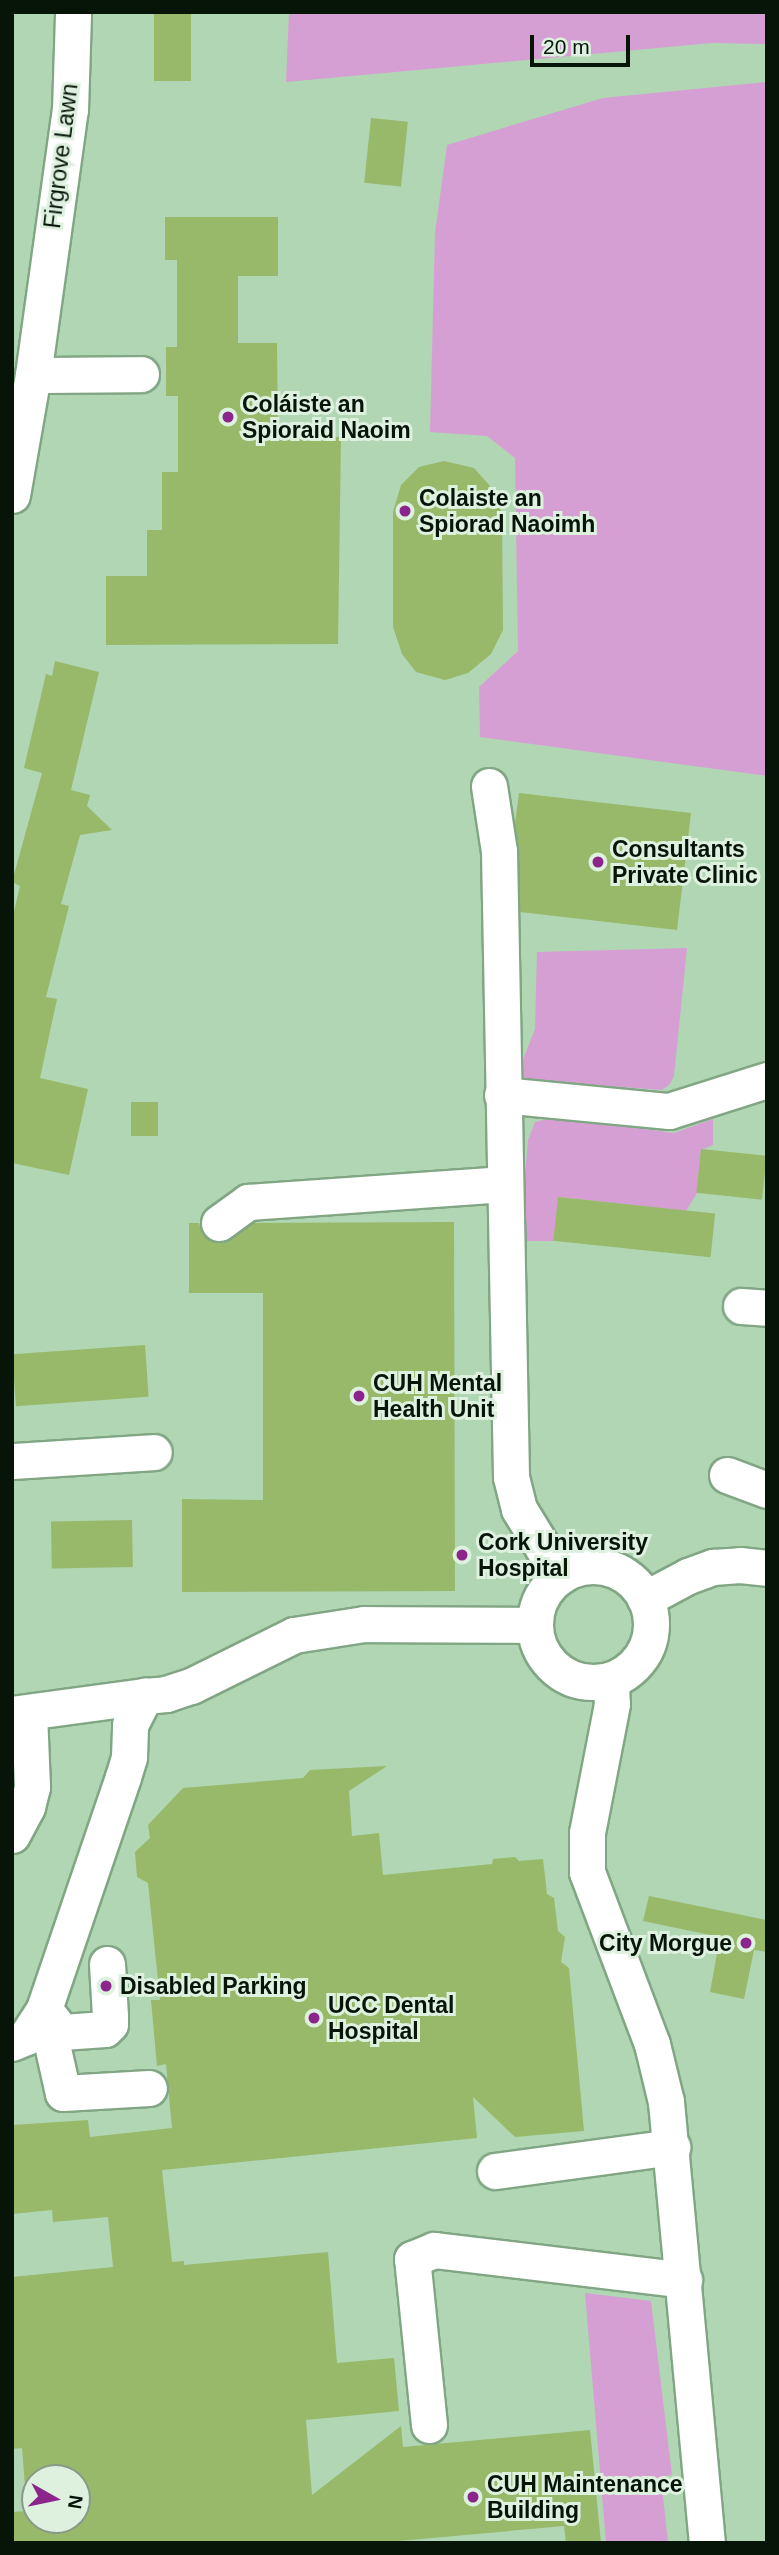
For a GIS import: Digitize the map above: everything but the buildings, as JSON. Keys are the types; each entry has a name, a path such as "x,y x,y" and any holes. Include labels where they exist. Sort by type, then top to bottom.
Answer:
{"street":[{"name":"Firgrove Lawn","path":"12,495 33,374 28,301 69,110 73,12"},
{"path":"33,374 141,374"},
{"path":"489,786 499,851 511,1477 519,1509 560,1576"},
{"path":"502,1095 670,1111 767,1080"},
{"path":"219,1223 248,1202 504,1184"},
{"path":"12,1461 155,1452"},
{"path":"727,1475 767,1490"},
{"path":"645,1599 688,1576 713,1567 740,1565 767,1568"},
{"path":"576,1568 609,1568 625,1576 645,1599 651,1629 647,1646 632,1667 611,1681 576,1681 558,1672 544,1659 533,1625 537,1604 547,1588 560,1576 576,1568"},
{"path":"12,1835 27,1807 32,1787 21,1713 166,1694 191,1686 294,1635 364,1624 533,1625"},
{"path":"611,1681 612,1704 587,1833 587,1872 652,2044 666,2102 707,2543"},
{"path":"12,2043 26,2037 44,2009 123,1777 129,1757 130,1725 145,1696"},
{"path":"44,2009 62,2032 105,2029 110,2024 107,1964"},
{"path":"44,2009 63,2093 149,2088"},
{"path":"495,2171 672,2147"},
{"path":"429,2425 412,2259 435,2250 684,2280"}],"shaded area":[{"path":"289,12 767,12 767,44 712,43 286,82"},
{"path":"767,82 767,776 480,737 479,687 518,651 515,458 487,436 430,432 435,233 447,145 603,98"},
{"path":"687,948 674,1076 670,1084 662,1090 525,1080 522,1062 535,1029 537,952"},
{"path":"555,1117 674,1133 713,1119 713,1145 701,1150 697,1193 686,1211 559,1197 554,1241 520,1241 528,1140 535,1122"},
{"path":"585,2293 651,2301 672,2475 661,2477 668,2543 606,2543"}],"place":[{"name":"Coláiste an Spioraid Naoim","path":"228,417"},
{"name":"Colaiste an Spiorad Naoimh","path":"405,511"},
{"name":"Consultants Private Clinic","path":"598,862"},
{"name":"CUH Mental Health Unit","path":"359,1396"},
{"name":"Cork University Hospital","path":"462,1555"},
{"name":"City Morgue","path":"746,1943"},
{"name":"Disabled Parking","path":"106,1986"},
{"name":"UCC Dental Hospital","path":"314,2018"},
{"name":"CUH Maintenance Building","path":"473,2497"}]}
